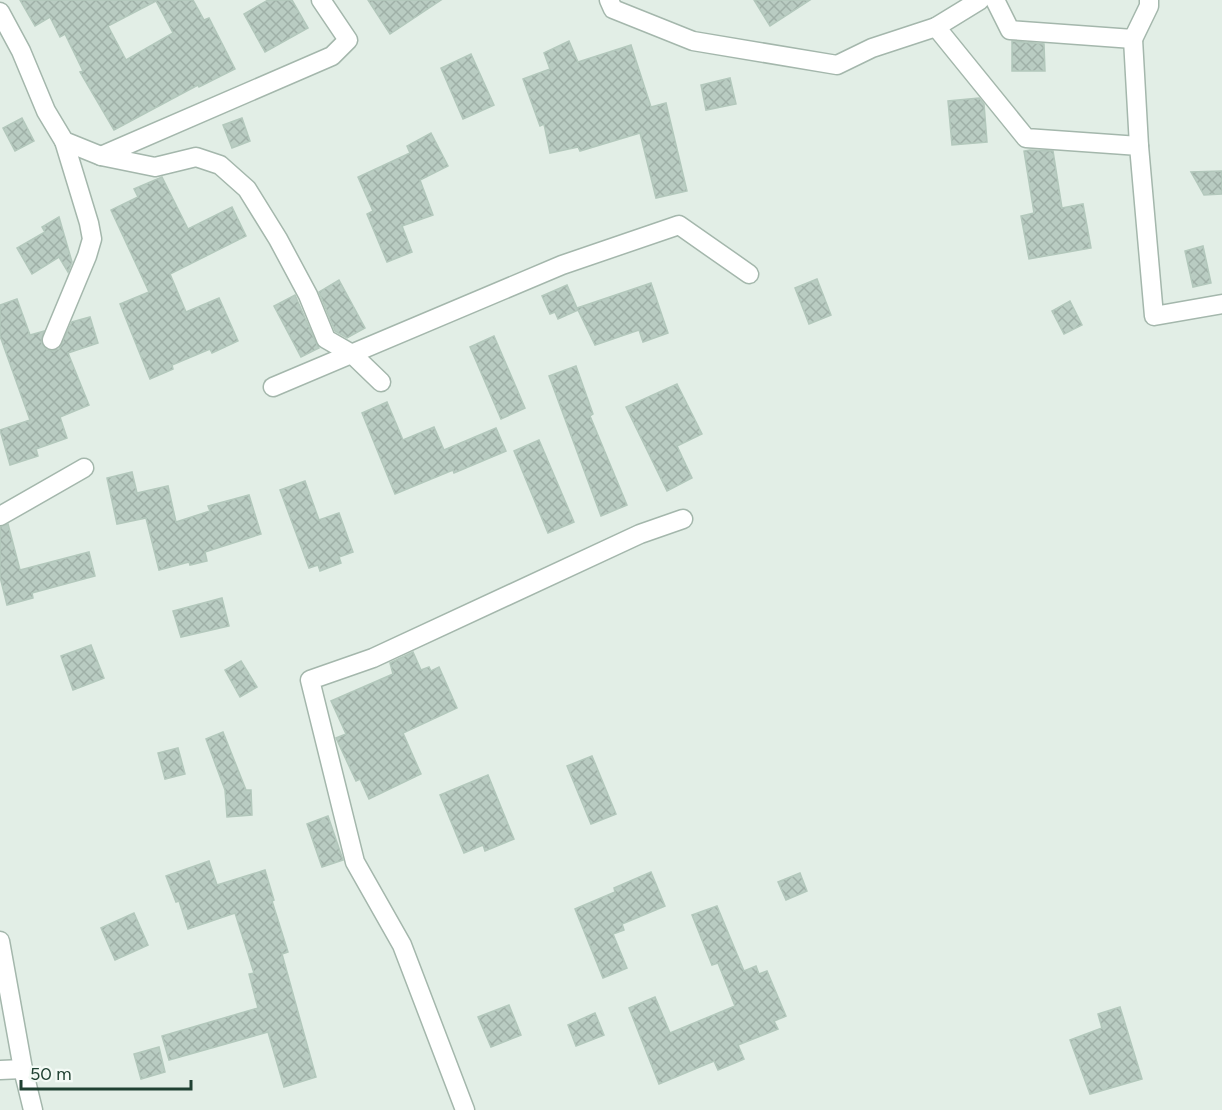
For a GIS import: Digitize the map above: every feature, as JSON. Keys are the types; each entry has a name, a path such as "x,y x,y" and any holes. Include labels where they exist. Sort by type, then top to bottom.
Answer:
{"street":[{"path":"101,156 332,57 348,40 321,0"},
{"path":"609,0 613,9 693,41 837,65 872,48 936,27 980,0"},
{"path":"995,0 1010,30 1133,39"},
{"path":"1149,0 1149,6 1133,39 1138,146 1154,316 1222,304"},
{"path":"0,12 21,51 46,111 64,141 92,239 52,340"},
{"path":"936,27 1026,138 1138,146"},
{"path":"64,141 101,156 155,167 196,157 220,165 247,189 278,239 308,295 326,339 352,354 381,382"},
{"path":"273,387 562,265 678,225 749,274"},
{"path":"0,516 84,468"},
{"path":"465,1110 402,945 354,862 310,680 373,658 640,534 683,519"},
{"path":"0,941 23,1069 33,1110"},
{"path":"0,1070 23,1069"}],"building":[{"path":"20,0 193,0 204,20 209,18 235,69 199,87 198,85 114,130 80,72 83,71 65,34 60,37 50,17 35,26","holes":["156,1 173,33 126,60 108,26"]},
{"path":"268,0 292,0 308,28 265,52 244,14"},
{"path":"368,0 441,0 390,34"},
{"path":"754,0 810,0 770,26"},
{"path":"569,41 578,62 631,45 651,107 666,103 687,191 656,198 640,133 580,151 578,147 550,153 544,124 540,126 523,79 550,69 544,53"},
{"path":"1012,41 1044,44 1045,71 1012,71"},
{"path":"471,54 494,105 463,119 441,68"},
{"path":"730,78 736,104 706,110 701,85"},
{"path":"979,98 984,104 987,142 952,145 948,101"},
{"path":"22,118 34,141 15,151 3,128"},
{"path":"242,118 250,141 232,148 223,125"},
{"path":"431,133 448,166 420,180 433,215 402,226 412,252 387,262 367,214 373,211 358,177 410,153 407,146"},
{"path":"1024,151 1053,151 1062,208 1083,204 1091,248 1029,259 1021,216 1034,213"},
{"path":"1222,171 1222,194 1204,195 1191,172"},
{"path":"162,177 188,229 232,207 246,236 170,274 186,312 219,298 238,341 212,353 210,349 172,365 173,369 150,379 120,304 149,292 111,210 138,197 134,189"},
{"path":"59,217 72,262 68,272 59,257 32,274 17,248 45,232 42,227"},
{"path":"1203,246 1211,283 1193,287 1185,251"},
{"path":"817,279 831,315 809,324 795,288"},
{"path":"339,280 365,328 347,338 335,331 319,292"},
{"path":"651,283 668,333 643,342 639,330 595,345 578,310 558,319 555,312 550,314 542,296 567,285 577,308"},
{"path":"295,295 319,348 301,357 274,306"},
{"path":"17,299 30,335 44,331 41,342 47,350 59,349 72,322 90,317 98,343 68,353 89,405 60,417 67,438 36,449 38,456 10,465 0,430 30,420 0,336 0,305"},
{"path":"1070,301 1082,325 1064,334 1052,311"},
{"path":"494,336 525,408 501,419 470,347"},
{"path":"576,366 593,414 590,416 627,505 601,516 549,376"},
{"path":"677,384 702,434 677,446 692,478 667,491 626,407"},
{"path":"387,402 403,440 434,427 444,450 496,428 506,451 395,494 362,413"},
{"path":"539,440 574,522 548,533 514,451"},
{"path":"132,472 137,493 168,486 176,522 210,511 208,506 249,495 261,534 205,552 207,561 190,565 189,562 159,570 146,518 117,524 107,478"},
{"path":"305,481 319,520 339,513 353,552 339,557 341,563 320,571 318,565 309,568 280,490"},
{"path":"8,524 20,570 89,552 95,576 32,593 33,598 7,605 0,577 0,527"},
{"path":"222,598 229,626 181,637 173,611"},
{"path":"91,645 104,678 73,690 61,656"},
{"path":"413,652 421,670 429,667 431,671 439,667 457,708 403,733 421,774 369,799 360,779 356,781 336,738 346,734 331,701 393,674 390,663"},
{"path":"241,661 257,687 240,697 225,670"},
{"path":"223,732 246,790 251,790 252,815 227,817 225,790 206,739"},
{"path":"178,748 185,774 165,779 158,753"},
{"path":"592,756 616,814 591,824 567,766"},
{"path":"488,775 514,839 485,851 483,845 464,853 440,795"},
{"path":"328,816 343,860 322,867 307,824"},
{"path":"209,861 217,885 265,870 288,952 282,954 316,1077 284,1087 268,1032 169,1060 162,1036 258,1008 249,974 254,973 235,913 188,929 179,901 176,902 166,876"},
{"path":"651,872 665,906 622,924 624,930 613,934 627,968 603,978 575,909 615,892 614,888"},
{"path":"800,873 807,891 786,900 778,882"},
{"path":"717,906 744,971 756,966 759,974 767,971 786,1016 774,1021 778,1029 738,1045 744,1059 718,1070 714,1061 659,1084 629,1008 655,997 670,1033 735,1006 718,963 712,965 692,915"},
{"path":"134,913 148,945 115,960 101,928"},
{"path":"509,1005 521,1035 491,1047 478,1017"},
{"path":"1120,1007 1142,1079 1090,1094 1070,1040 1102,1028 1098,1014"},
{"path":"595,1013 604,1035 576,1046 568,1025"},
{"path":"159,1047 165,1072 141,1079 134,1054"}]}
